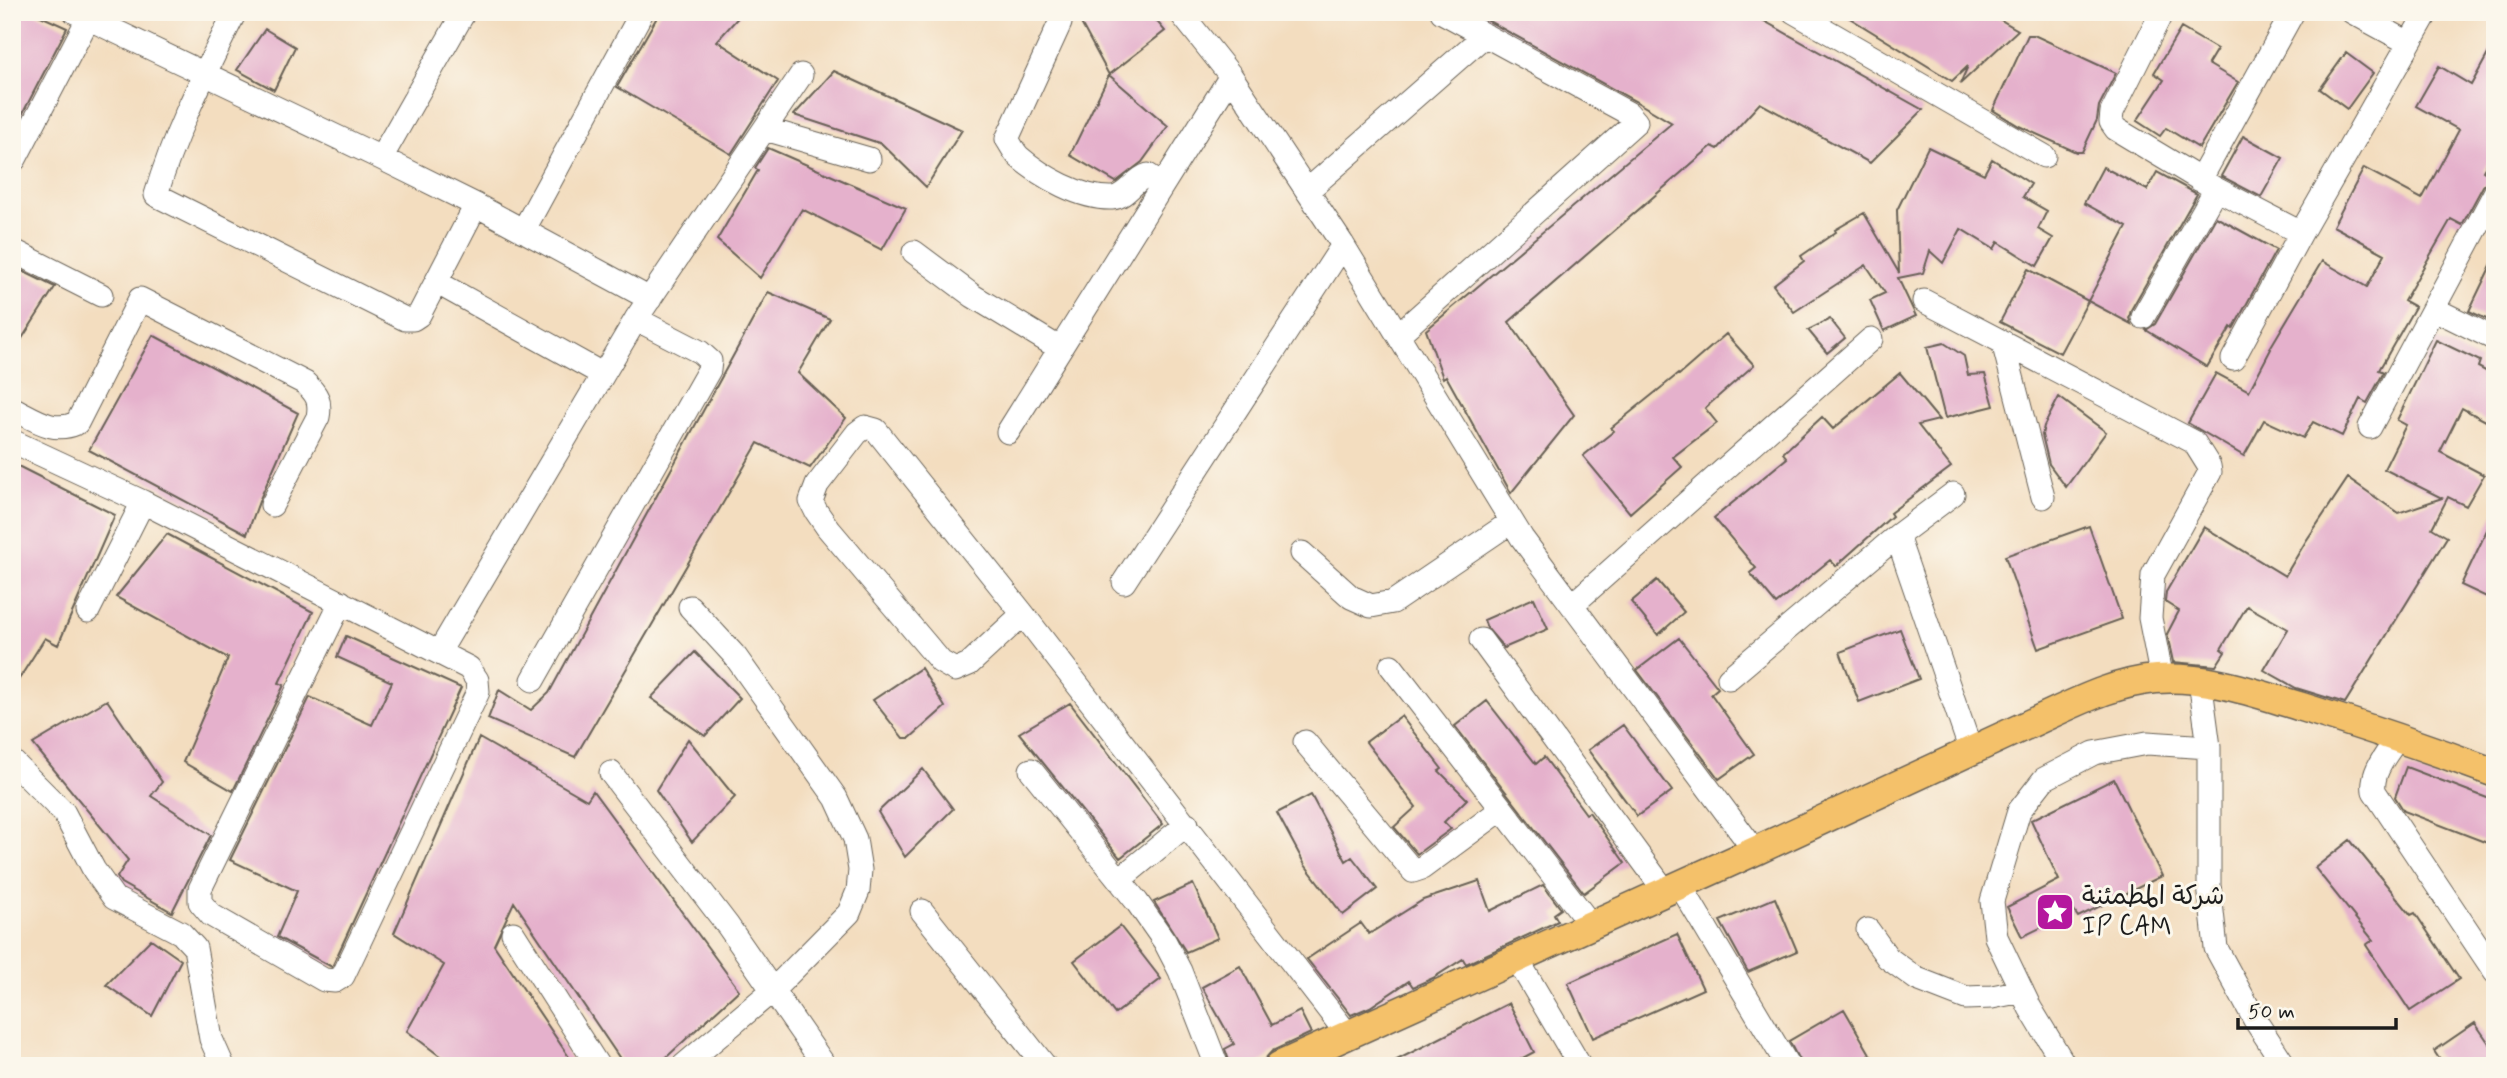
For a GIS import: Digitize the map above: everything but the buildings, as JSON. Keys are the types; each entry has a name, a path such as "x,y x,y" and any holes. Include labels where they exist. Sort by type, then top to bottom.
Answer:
{"main road":[{"path":"1279,1066 1312,1059 1348,1035 2092,695 2128,684 2162,678 2200,680 2235,687 2398,737 2495,773"}],"street":[{"path":"235,12 204,74 163,170 156,194 405,319 413,319 419,315 476,205"},
{"path":"381,158 464,12"},
{"path":"523,231 642,12"},
{"path":"1180,12 1231,76 1343,244 1511,522 1755,851"},
{"path":"1399,334 1636,122 1628,113 1442,12"},
{"path":"2162,12 2112,112 2111,122 2116,129 2208,185 2301,233"},
{"path":"2143,317 2294,12"},
{"path":"2352,12 2409,43"},
{"path":"2233,359 2301,233 2427,12"},
{"path":"1798,13 2045,156"},
{"path":"15,159 81,15 476,205 650,299"},
{"path":"1060,23 1007,139 1017,155 1050,179 1087,195 1115,198 1128,190 1139,178 1148,176 1163,184"},
{"path":"1307,191 1485,35"},
{"path":"439,652 636,319 801,75"},
{"path":"1008,432 1231,76"},
{"path":"765,129 869,159"},
{"path":"2370,427 2495,193"},
{"path":"1124,582 1343,244"},
{"path":"12,250 101,295"},
{"path":"914,252 973,296 1059,348"},
{"path":"436,282 602,374"},
{"path":"12,408 54,428 66,428 77,423 140,299 305,383 315,393 321,404 318,417 272,505"},
{"path":"1924,300 2194,442 2210,472 2153,575 2150,618 2162,678"},
{"path":"2434,309 2495,339"},
{"path":"533,680 709,370 710,361 701,352 636,319"},
{"path":"1572,605 1871,340"},
{"path":"2003,342 2043,497"},
{"path":"1023,614 969,664 955,670 941,662 827,527 811,500 817,485 857,433 865,427 876,430 1023,614 1187,824 1348,1035"},
{"path":"12,441 143,502 341,602 439,652 469,668 477,680 478,692 344,976 335,981 324,980 211,915 200,902 201,889 341,602"},
{"path":"1729,678 1896,536 1953,494"},
{"path":"88,611 143,502"},
{"path":"1302,553 1351,597 1371,606 1392,602 1511,522"},
{"path":"1896,536 1971,751"},
{"path":"683,1066 772,990 849,913 858,891 860,870 855,839 836,798 735,656 690,607"},
{"path":"1481,640 1672,888 1788,1066"},
{"path":"1391,666 1591,925"},
{"path":"2200,680 2209,747 2209,885 2216,948 2255,1020 2285,1066"},
{"path":"2398,737 2375,773 2372,782 2374,791 2495,972"},
{"path":"1305,742 1413,871 1422,868 1502,809"},
{"path":"2065,1066 1996,937 1992,901 2019,811 2044,779 2094,753 2147,743 2209,747"},
{"path":"14,766 64,813 94,870 114,898 181,933 195,948 211,1039 223,1066"},
{"path":"1031,770 1119,880 1170,952 1217,1066"},
{"path":"611,773 728,926 825,1066"},
{"path":"1119,880 1187,824"},
{"path":"922,911 1045,1066"},
{"path":"1868,930 1888,958 1917,979 1966,998 1992,997 2022,990"},
{"path":"513,933 598,1066"},
{"path":"1517,959 1580,1066"}],"place":[{"name":"شركة المطمئنة IP CAM","path":"2055,912"}]}
